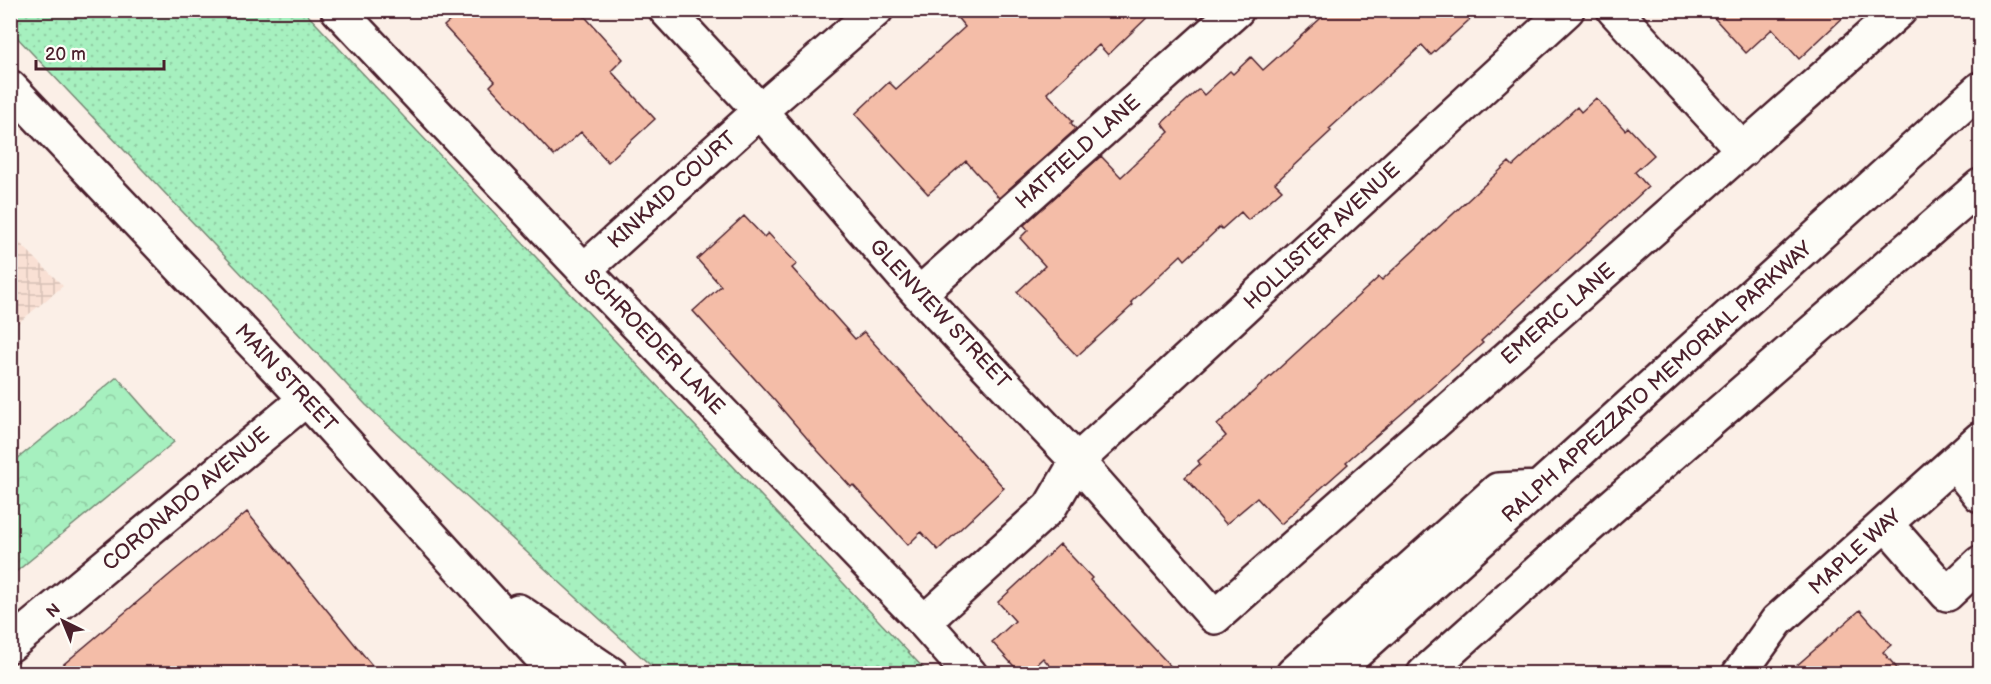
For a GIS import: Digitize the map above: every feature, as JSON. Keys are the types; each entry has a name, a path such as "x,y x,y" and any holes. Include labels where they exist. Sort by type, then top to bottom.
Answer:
{"street":[{"name":"SCHROEDER LANE","path":"338,10 584,270 924,622 970,674"},
{"name":"GLENVIEW STREET","path":"666,10 760,111 919,294 1077,461 1215,617"},
{"name":"KINKAID COURT","path":"584,270 876,10"},
{"name":"HATFIELD LANE","path":"919,294 1237,10"},
{"name":"HOLLISTER AVENUE","path":"924,622 1050,507 1077,461 1567,10"},
{"path":"1614,10 1743,150"},
{"name":"EMERIC LANE","path":"1215,617 1900,10"},
{"name":"MAIN STREET","path":"10,87 306,399 557,674"},
{"name":"RALPH APPEZZATO MEMORIAL PARKWAY","path":"1332,674 1980,89"},
{"path":"1424,674 1579,535 1980,186"},
{"name":"CORONADO AVENUE","path":"10,645 306,399"},
{"name":"MAPLE WAY","path":"1739,674 1778,621 1980,439"},
{"path":"1954,463 1980,495"},
{"path":"1293,674 1498,490 1539,488"},
{"path":"1886,524 1947,594 1980,563"},
{"path":"478,585 611,674"}],"shaded area":[{"path":"10,233 63,286 11,329 10,329"}],"green space":[{"path":"11,10 304,11 928,673 659,673 366,405 11,31"},
{"path":"117,377 174,442 11,576 11,464"}],"building":[{"path":"462,10 579,10 623,59 611,71 655,119 608,162 581,132 554,156 490,86 495,81 444,26"},
{"path":"951,10 1155,10 1108,55 1099,45 1047,93 1073,121 1071,123 1076,129 999,198 966,161 928,194 855,114 889,82 896,89 965,27"},
{"path":"1330,10 1480,10 1431,55 1422,45 1329,129 1331,131 1275,183 1282,190 1248,220 1241,212 1222,229 1220,227 1185,260 1181,255 1131,302 1133,305 1077,356 1017,292 1045,266 1020,238 1028,230 1024,225 1101,156 1121,177 1169,132 1162,123 1199,89 1204,95 1230,71 1233,74 1251,57 1263,70"},
{"path":"1707,10 1851,10 1799,59 1772,29 1746,53"},
{"path":"1596,98 1625,130 1628,127 1654,155 1635,172 1648,187 1481,341 1483,343 1346,462 1348,464 1281,524 1257,498 1226,524 1185,477 1200,464 1198,461 1226,436 1217,425 1379,277 1382,280 1509,162 1513,166 1577,107 1581,112"},
{"path":"744,216 764,237 768,233 797,264 792,268 855,339 864,332 1004,488 938,550 921,532 908,545 853,485 851,487 693,311 721,286 697,259"},
{"path":"247,512 379,674 52,674 174,571"},
{"path":"1060,544 1092,578 1090,580 1178,674 1057,674 1043,658 1026,674 1021,674 992,642 1015,621 998,602"},
{"path":"1860,610 1891,645 1883,652 1902,674 1787,674"}]}
